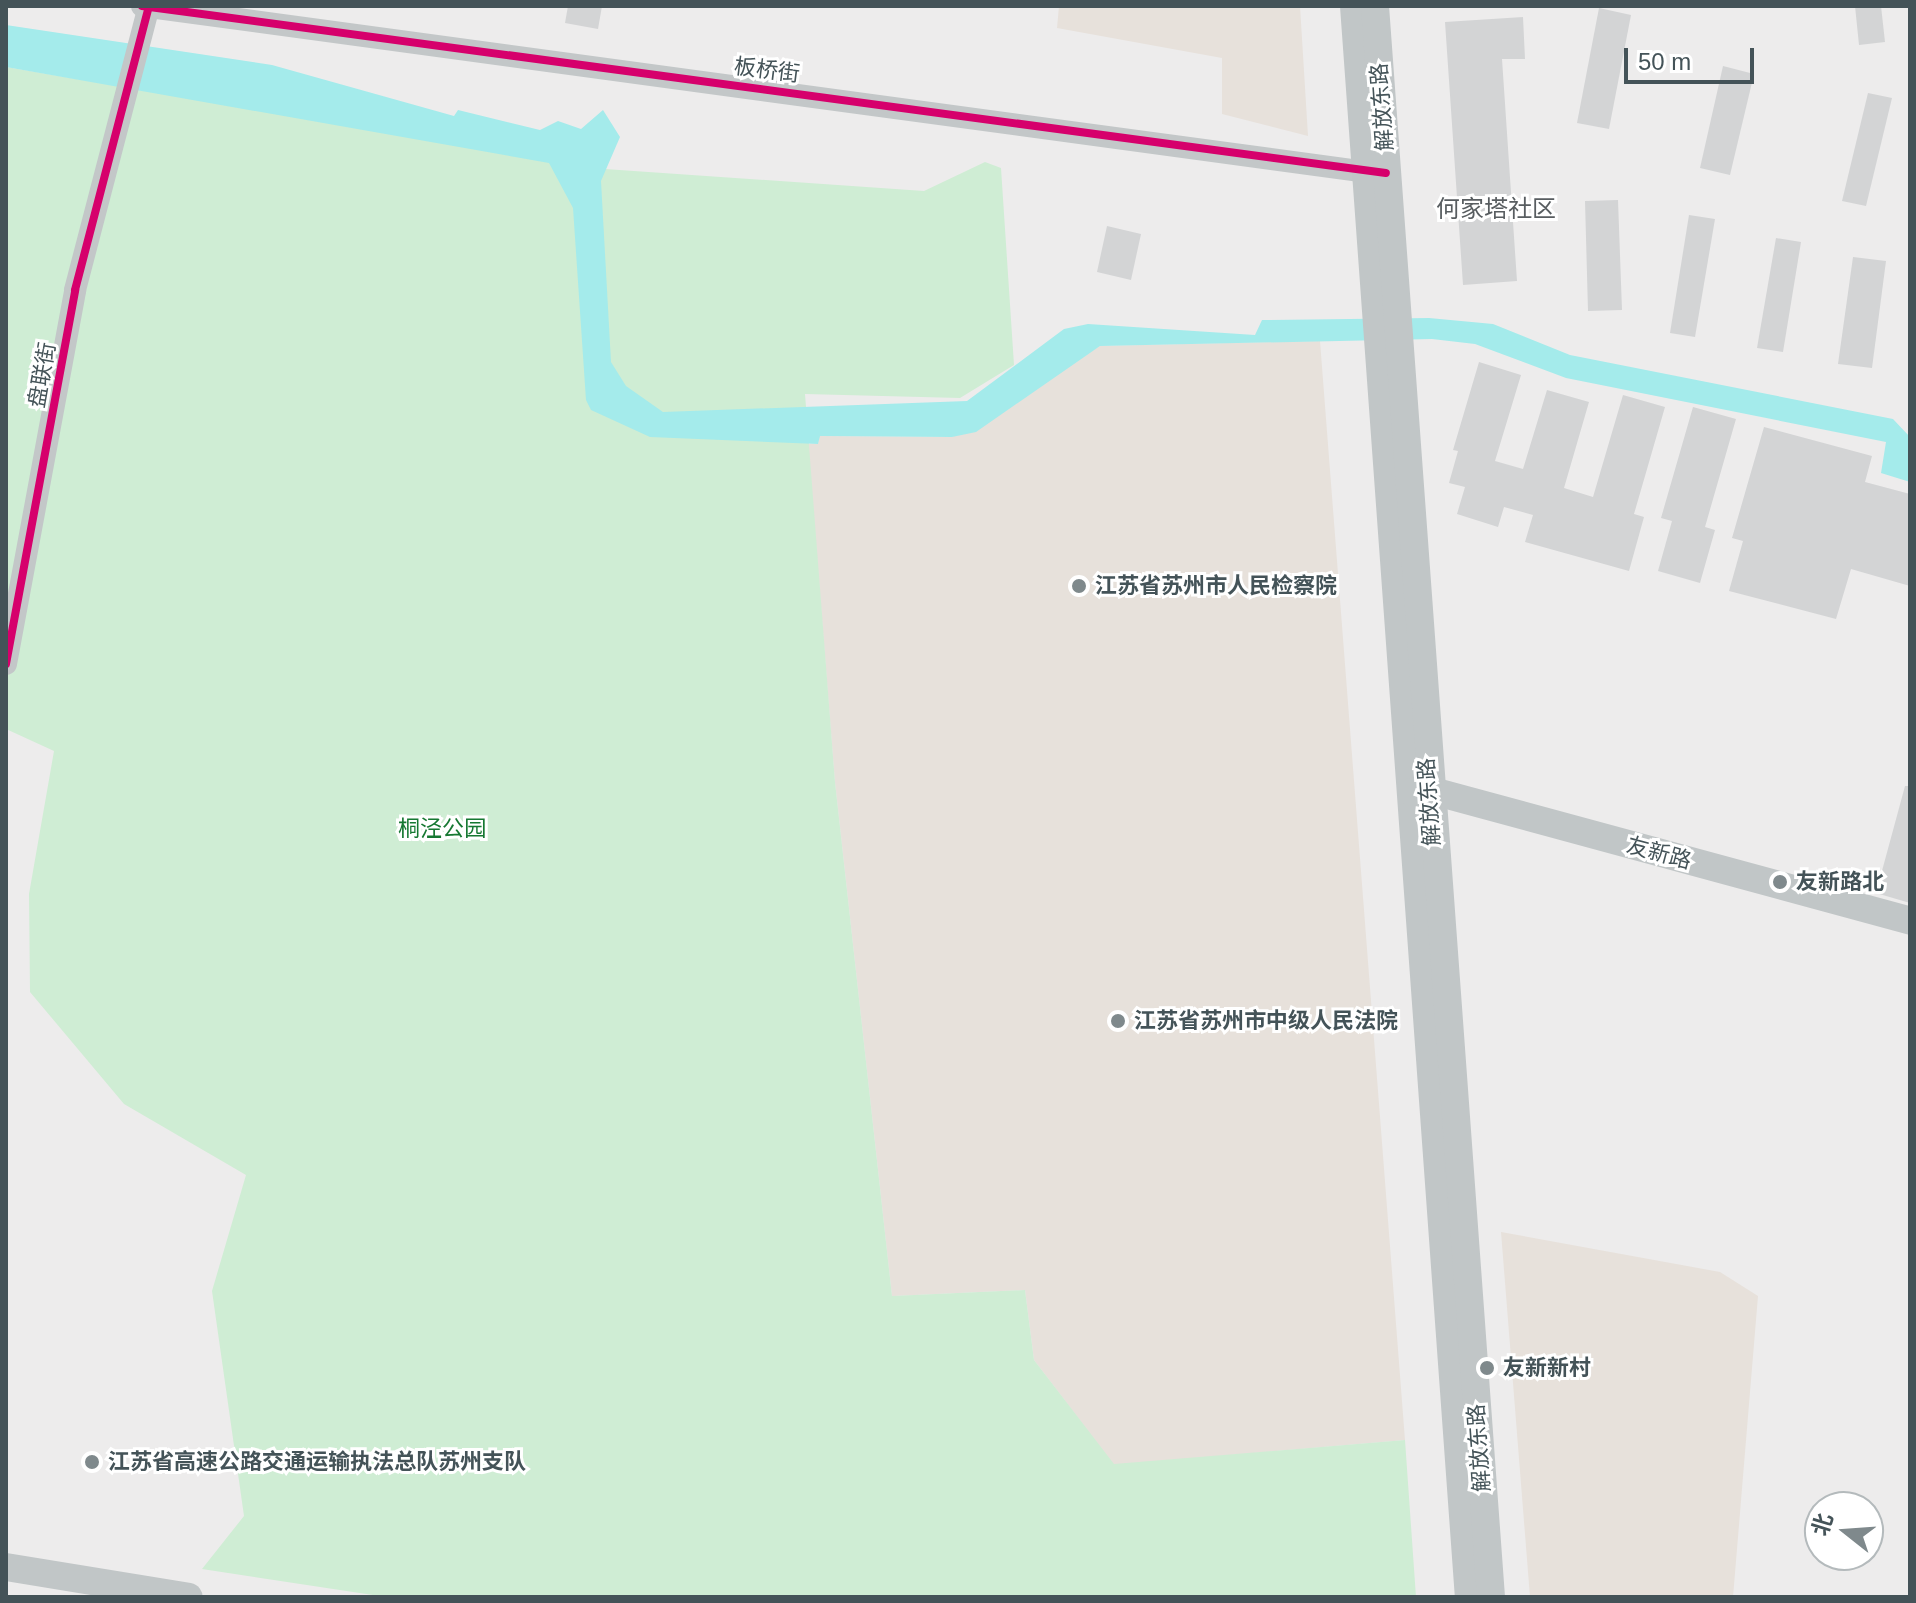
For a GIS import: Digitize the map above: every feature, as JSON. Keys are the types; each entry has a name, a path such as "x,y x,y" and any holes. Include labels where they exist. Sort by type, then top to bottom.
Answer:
{"main road":[{"name":"解放东路","path":"1354,6 1376,174"},
{"name":"解放东路","path":"1375,6 1376,174 1469,1597"},
{"name":"解放东路","path":"1419,800 1491,1597"},
{"name":"友新路","path":"1419,800 1910,921"},
{"name":"友新路","path":"1419,800 1910,939"},
{"path":"6,1567 189,1597"}],"street":[{"name":"板桥街","path":"147,6 1017,120 1376,174"},
{"name":"盘联街","path":"6,664 75,290 143,47 147,6"}],"shaded area":[{"path":"1059,6 1300,6 1308,136 1222,114 1222,58 1057,28"},
{"path":"1320,341 1405,1440 1114,1465 1034,1360 1025,1290 892,1296 835,782 808,444 818,444 819,436 952,437 1100,346"},
{"path":"1501,1232 1720,1272 1758,1296 1733,1597 1530,1597"}],"green space":[{"name":"桐泾公园","path":"6,67 605,169 924,191 985,162 1001,168 1014,365 960,398 805,394 835,782 892,1296 1025,1290 1034,1360 1114,1464 1405,1440 1416,1597 386,1597 202,1569 244,1516 212,1291 246,1175 124,1104 30,992 29,894 54,751 6,729"}],"water":[{"path":"6,25 272,65 454,116 458,110 540,130 558,121 581,129 603,110 620,137 601,181 611,362 626,386 663,412 967,401 1064,329 1088,324 1255,335 1262,320 1429,318 1493,324 1570,355 1893,419 1910,437 1910,482 1881,473 1886,442 1566,378 1475,344 1432,339 1100,346 976,432 952,437 820,436 818,444 650,437 591,410 586,400 573,208 549,163 6,67"}],"building":[{"path":"568,6 602,6 598,29 565,23"},
{"path":"1855,6 1881,6 1885,42 1859,45"},
{"path":"1599,8 1631,15 1609,129 1577,123"},
{"path":"1523,17 1525,59 1502,59 1517,281 1463,285 1445,22"},
{"path":"1723,66 1754,74 1730,175 1700,168"},
{"path":"1868,93 1892,98 1866,206 1842,201"},
{"path":"1618,200 1622,310 1588,311 1585,201"},
{"path":"1689,215 1715,219 1695,337 1670,333"},
{"path":"1107,226 1141,234 1131,280 1097,272"},
{"path":"1776,238 1801,242 1783,352 1757,348"},
{"path":"1853,257 1886,261 1872,368 1838,364"},
{"path":"1479,362 1521,375 1495,461 1523,469 1547,390 1589,402 1564,488 1593,497 1623,395 1665,407 1634,514 1644,517 1629,571 1525,542 1533,515 1504,507 1498,527 1457,514 1465,487 1449,483 1458,451 1453,450"},
{"path":"1693,407 1736,419 1705,527 1715,530 1700,583 1658,571 1672,521 1661,518"},
{"path":"1764,427 1872,456 1865,482 1910,494 1910,586 1851,569 1836,619 1729,591 1743,541 1732,538"},
{"path":"1905,786 1910,786 1910,903 1876,893"}],"cycle path":[{"path":"142,6 1386,173"},
{"path":"6,664 75,290 149,6"}],"place":[{"name":"江苏省苏州市人民检察院","path":"1079,586"},
{"name":"友新路北","path":"1780,882"},
{"name":"江苏省苏州市中级人民法院","path":"1118,1021"},
{"name":"友新新村","path":"1487,1368"},
{"name":"江苏省高速公路交通运输执法总队苏州支队","path":"92,1462"}],"district":[{"name":"何家塔社区","path":"1496,209"}]}
